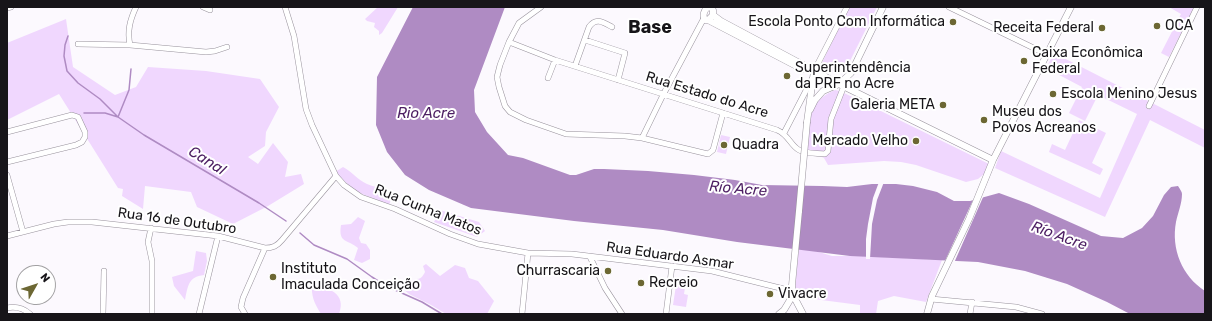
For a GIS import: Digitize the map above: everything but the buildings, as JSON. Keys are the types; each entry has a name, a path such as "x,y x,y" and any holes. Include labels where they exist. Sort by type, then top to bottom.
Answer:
{"main road":[{"path":"706,19 707,7 713,10 713,15 721,21 992,163"},
{"path":"810,110 815,100 823,91 842,85 851,73 884,7"},
{"path":"927,314 932,297 969,219 992,163 1071,7"},
{"path":"706,19 713,15"},
{"path":"706,19 802,69 814,71"},
{"path":"779,314 784,310 792,290 807,122 810,110 812,78 814,71"},
{"path":"792,290 803,314"}],"street":[{"path":"7,8 11,7"},
{"path":"130,45 128,37 129,24 136,7"},
{"path":"203,7 210,10"},
{"path":"245,314 241,307 243,298 264,248 274,247 282,240 336,176 316,136 306,109 294,36 285,7"},
{"path":"541,7 519,23 509,42 500,65 497,77 502,98 505,106 510,112 526,120 566,134 642,138 705,154 712,152 723,113"},
{"path":"814,71 847,7"},
{"path":"949,7 1046,54"},
{"path":"1149,106 1197,7"},
{"path":"642,138 663,95 706,19"},
{"path":"575,66 589,27 595,21 599,20 612,27"},
{"path":"585,40 624,52 625,54 618,80"},
{"name":"Rua Estado do Acre","path":"509,42 555,60 784,133"},
{"path":"78,44 130,45 206,52 227,47"},
{"path":"548,78 555,60"},
{"path":"812,78 784,133 800,151 826,153 831,119 842,85"},
{"path":"7,132 67,116 76,116 81,121 85,137 82,142 70,147 52,150 7,162"},
{"path":"7,175 23,232"},
{"name":"Rua Cunha Matos","path":"336,176 344,185 361,197 395,209 450,234 478,244 528,253 572,254 590,257"},
{"name":"Rua 16 de Outubro","path":"7,236 38,227 68,222 92,222 218,236 264,248"},
{"path":"151,228 148,242 152,261 152,314"},
{"path":"199,314 218,236"},
{"path":"522,314 528,253"},
{"path":"590,257 605,288 622,314"},
{"name":"Rua Eduardo Asmar","path":"590,257 712,271 792,290"},
{"path":"666,314 672,266"},
{"path":"103,314 104,271"},
{"path":"932,297 1016,307 1042,314"},
{"path":"970,314 972,302"},
{"path":"7,308 21,308 30,314"}],"shaded area":[{"path":"378,7 398,7 382,33 379,35 379,31 374,27 375,23 365,19"},
{"path":"849,7 877,7 847,67 843,72 827,73 820,67"},
{"path":"1169,7 1194,8 1169,57 1161,53 1181,14"},
{"path":"66,19 73,67 115,95 136,87 148,67 206,71 260,79 279,107 266,132 265,146 248,157 258,164 273,143 288,162 285,177 301,174 304,184 268,206 233,224 197,207 191,192 145,186 143,209 122,196 123,189 118,188 59,94 7,120 7,43"},
{"path":"1054,53 1205,130 1205,148 1150,120 1105,217 995,168 1001,151 1100,198 1137,114 1098,95 1085,121 1069,113 1082,87 1046,68"},
{"path":"835,90 840,91 989,164 984,174 978,179 966,182 916,165 901,162 884,161 828,165 824,158 807,150 808,131 811,114 814,107 819,100"},
{"path":"1079,120 1106,133 1092,163 1103,169 1100,175 1049,152 1052,144 1065,150"},
{"name":"Quadra","path":"721,135 730,137 726,154 717,152"},
{"path":"343,167 364,182 384,188 390,192 393,195 389,205 355,191 335,172"},
{"path":"440,210 479,222 485,231 477,237 434,222"},
{"path":"358,217 365,221 359,238 361,243 366,244 370,250 370,259 362,263 354,260 358,248 342,238 340,231 341,225 351,224"},
{"path":"799,246 832,256 942,260 926,302 894,296 878,301 876,314 860,314 860,305 798,297 795,289"},
{"path":"196,251 206,253 207,261 204,275 192,280 188,286 185,300 174,286 172,277 193,271"},
{"path":"426,264 440,276 455,265 465,268 469,278 478,281 494,301 487,314 446,314 409,294 402,288 411,281 422,277 425,272 423,266"},
{"path":"677,279 686,281 684,294 688,295 686,307 673,305"},
{"path":"312,283 330,289 338,296 341,307 339,314 321,314 316,306 312,292"}],"water":[{"name":"Rio Acre","path":"413,7 505,7 474,90 475,112 487,132 508,155 523,158 570,175 576,175 594,169 604,169 694,175 762,185 847,187 872,184 896,184 913,186 937,192 954,201 970,201 999,193 1029,204 1101,236 1123,238 1142,228 1153,216 1164,195 1171,187 1178,186 1182,194 1175,232 1177,252 1184,270 1197,285 1205,291 1205,314 1130,314 1067,284 1025,271 978,262 850,256 737,242 663,230 471,208 429,190 405,175 387,152 376,125 377,77"}],"pier":[{"path":"879,182 884,182 877,200 872,224 870,259 866,259 868,224 873,198"},
{"path":"984,195 954,263 944,263 974,198"}],"waterway":[{"name":"Canal","path":"68,36 64,56 67,71 78,83 100,99 118,117 144,135 259,203 286,221"},
{"name":"Canal","path":"84,113 105,113 118,117 129,90 131,69"},
{"path":"300,233 314,245 347,259 386,286 422,302 442,314"}],"place":[{"name":"Escola Ponto Com Informática","path":"953,22"},
{"name":"OCA","path":"1157,26"},
{"name":"Receita Federal","path":"1102,28"},
{"name":"Caixa Econômica Federal","path":"1024,61"},
{"name":"Superintendência da PRF no Acre","path":"787,76"},
{"name":"Escola Menino Jesus","path":"1053,94"},
{"name":"Galeria META","path":"943,105"},
{"name":"Museu dos Povos Acreanos","path":"984,120"},
{"name":"Mercado Velho","path":"916,141"},
{"name":"Quadra","path":"724,145"},
{"name":"Churrascaria","path":"608,271"},
{"name":"Instituto Imaculada Conceição","path":"273,277"},
{"name":"Recreio","path":"641,283"},
{"name":"Vivacre","path":"770,294"}],"district":[{"name":"Base","path":"650,28"}],"water label":[{"name":"Río Acre","path":"738,189"},
{"name":"Río Acre","path":"1059,236"}]}
